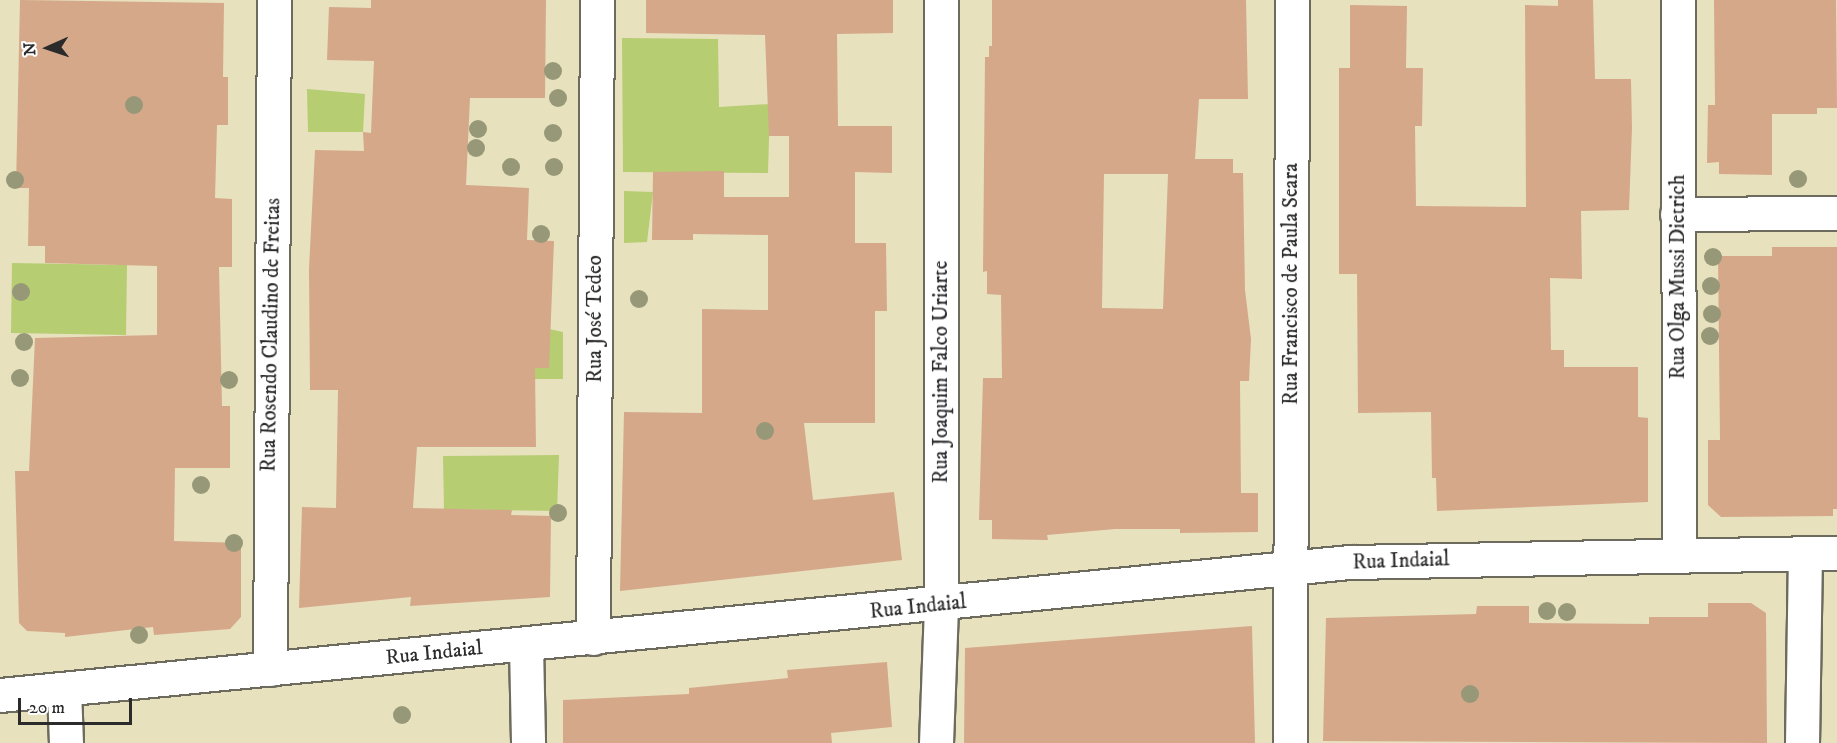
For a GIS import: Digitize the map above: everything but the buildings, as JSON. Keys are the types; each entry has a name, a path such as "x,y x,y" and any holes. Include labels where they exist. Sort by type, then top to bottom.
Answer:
{"street":[{"name":"Rua Rosendo Claudino de Freitas","path":"270,669 274,0"},
{"name":"Rua José Tedeo","path":"593,638 597,0"},
{"name":"Rua Joaquim Falco Uriarte","path":"936,743 936,664 941,605 941,0"},
{"name":"Rua Francisco de Paula Seara","path":"1290,743 1292,0"},
{"name":"Rua Olga Mussi Dietrich","path":"1678,0 1679,553"},
{"path":"1677,214 1837,213"},
{"name":"Rua Indaial","path":"0,695 941,605 1350,562 1679,553 1837,553"},
{"path":"1802,743 1805,554"},
{"path":"526,645 528,743"},
{"path":"64,689 66,743"}],"green space":[{"path":"622,38 718,39 719,107 770,104 768,173 623,172"},
{"path":"307,89 365,94 363,132 308,132"},
{"path":"624,191 653,192 647,242 624,243"},
{"path":"12,263 127,265 126,335 11,333"},
{"path":"549,329 563,332 563,379 487,379 487,368 549,368"},
{"path":"559,455 557,511 444,509 443,456"}]}
